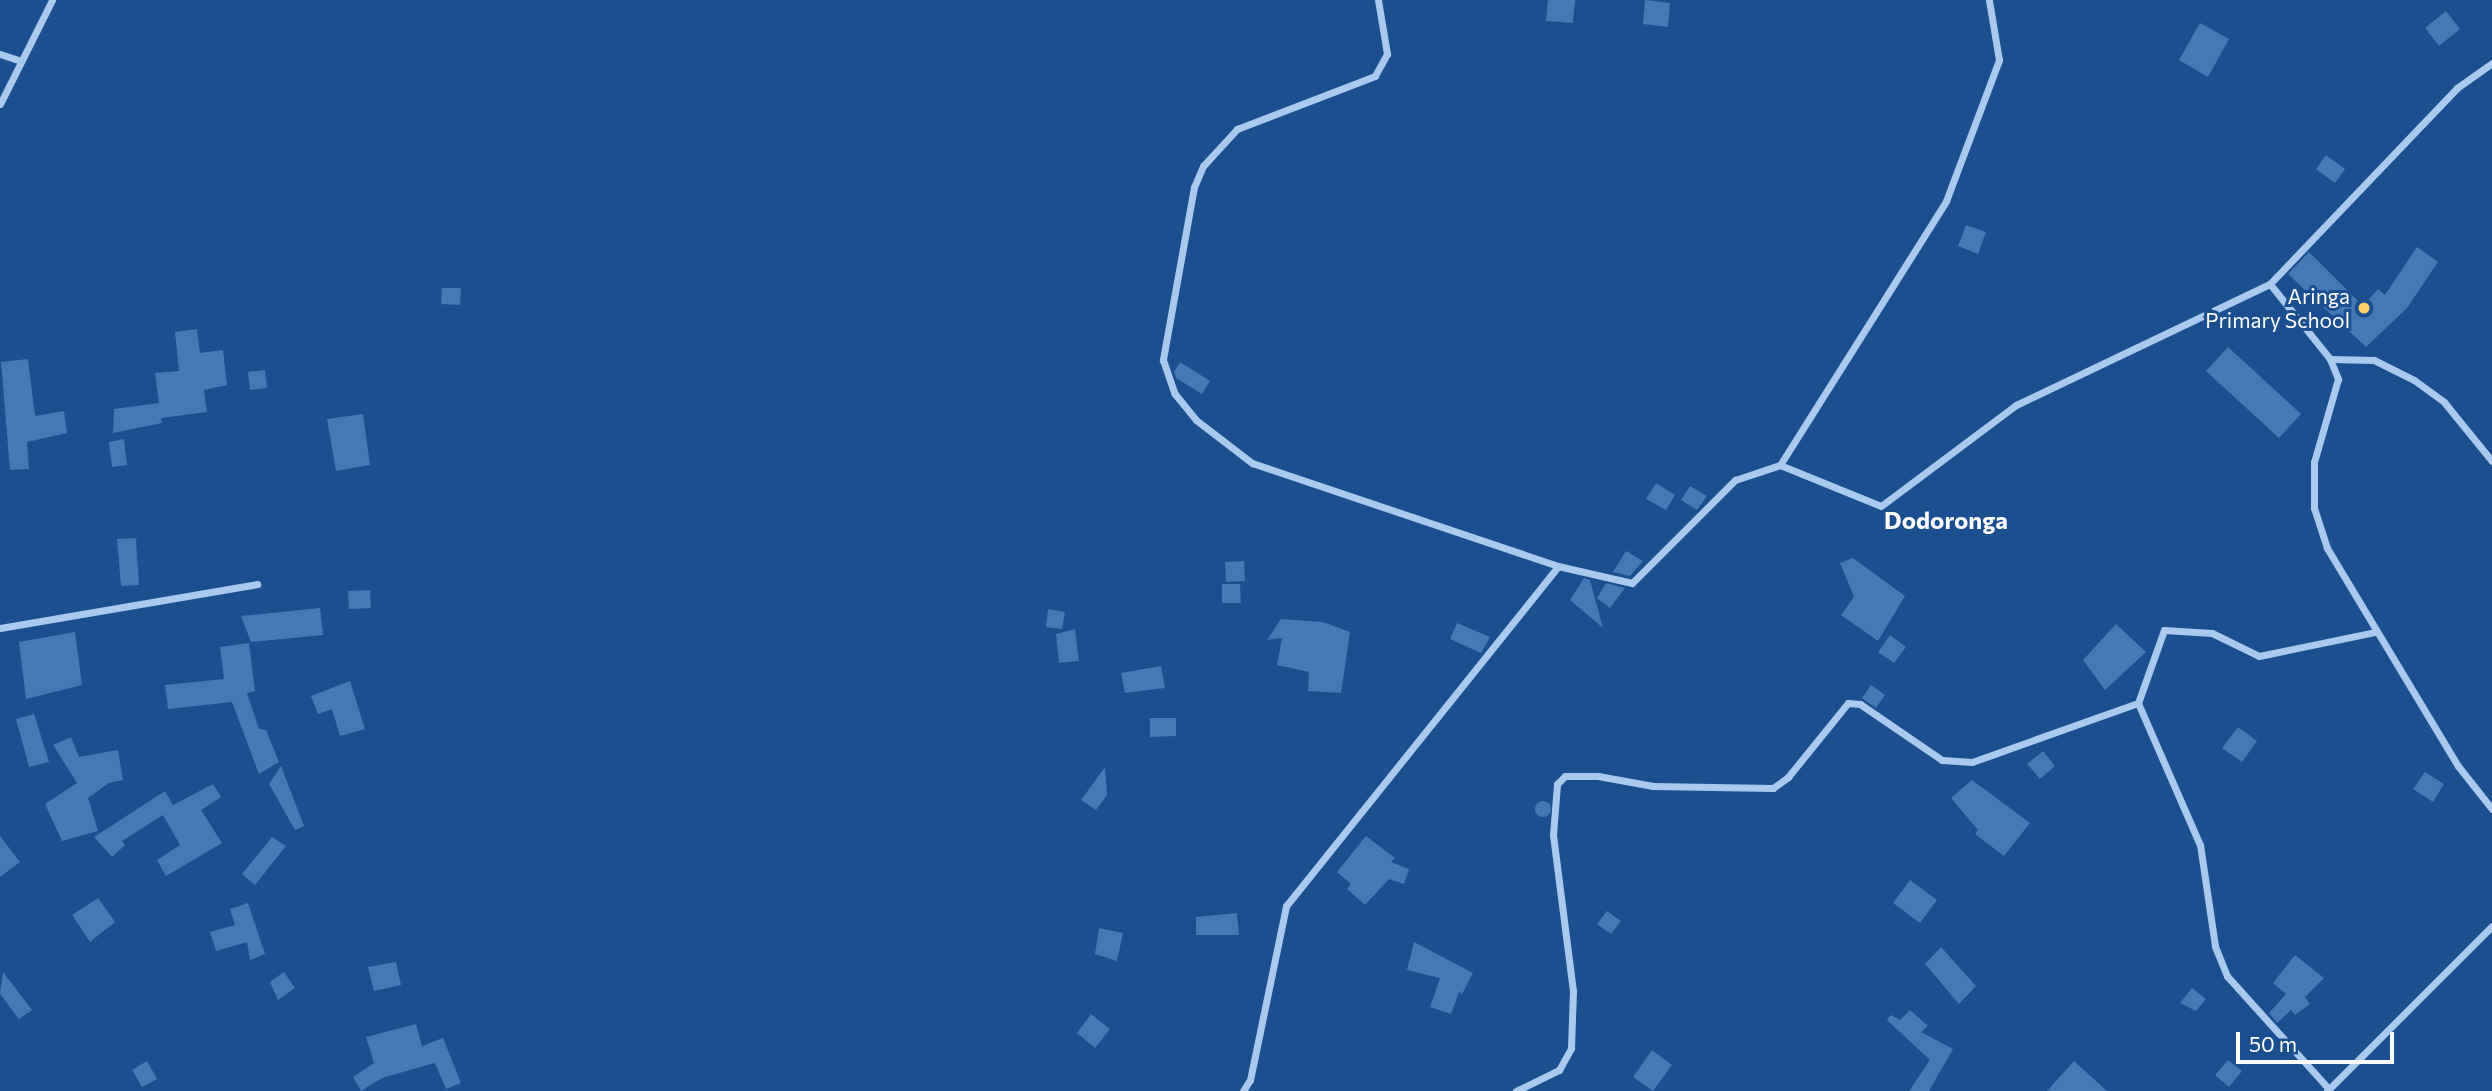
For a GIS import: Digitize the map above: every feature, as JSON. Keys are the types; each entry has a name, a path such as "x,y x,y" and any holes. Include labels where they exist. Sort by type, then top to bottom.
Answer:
{"street":[{"path":"0,104 52,0"},
{"path":"1378,0 1387,54 1375,76 1237,129 1202,166 1194,187 1163,360 1175,394 1196,420 1252,463 1558,566 1632,583 1735,480 1780,465 1946,201 1999,60 1989,0"},
{"path":"0,54 21,61"},
{"path":"1780,465 1881,506 2016,405 2270,284 2458,89 2492,63"},
{"path":"2270,284 2330,359 2338,379 2314,462 2314,508 2327,548 2375,632 2458,766 2492,809"},
{"path":"2330,359 2374,360 2414,380 2444,402 2492,461"},
{"path":"1243,1091 1250,1080 1286,906 1558,566"},
{"path":"0,628 257,584"},
{"path":"2375,632 2259,656 2212,633 2164,631 2138,703 2200,845 2215,946 2227,976 2328,1090 2492,926"},
{"path":"1516,1091 1559,1070 1571,1048 1573,992 1553,835 1557,785 1565,776 1598,776 1653,786 1773,788 1788,777 1848,703 1860,704 1942,760 1972,762 2138,703"}],"building":[{"path":"1548,0 1575,0 1573,23 1546,21"},
{"path":"1645,0 1670,3 1668,27 1643,24"},
{"path":"2446,11 2460,29 2439,46 2425,28"},
{"path":"2200,23 2229,39 2208,77 2179,60"},
{"path":"2326,155 2345,169 2335,183 2316,169"},
{"path":"1966,225 1986,232 1978,254 1958,246"},
{"path":"2417,247 2438,262 2407,308 2366,347 2288,274 2309,252 2363,306 2378,289 2385,295"},
{"path":"442,288 461,288 460,305 441,304"},
{"path":"197,329 200,353 223,350 227,385 204,390 207,412 161,418 162,423 113,433 114,409 159,403 155,373 179,371 175,332"},
{"path":"2228,347 2301,414 2279,438 2206,371"},
{"path":"28,359 35,416 64,411 67,433 27,442 29,469 10,470 1,362"},
{"path":"1180,362 1210,381 1202,394 1176,378 1174,372"},
{"path":"265,370 267,388 250,390 248,372"},
{"path":"363,414 370,465 336,471 327,419"},
{"path":"124,439 127,465 112,467 109,442"},
{"path":"1656,483 1675,495 1666,510 1646,499"},
{"path":"1690,486 1707,496 1697,510 1681,500"},
{"path":"136,538 139,585 121,586 117,539"},
{"path":"1626,551 1643,561 1630,576 1613,572"},
{"path":"1853,558 1905,596 1878,641 1841,615 1854,597 1840,563"},
{"path":"1244,561 1245,581 1226,582 1225,562"},
{"path":"1584,578 1590,580 1603,628 1570,600"},
{"path":"1606,583 1625,588 1610,608 1597,598"},
{"path":"1222,584 1240,584 1241,603 1222,603"},
{"path":"370,590 371,608 349,609 348,591"},
{"path":"320,608 323,635 251,642 241,616"},
{"path":"1048,609 1065,612 1062,629 1046,627"},
{"path":"1281,619 1323,622 1350,632 1341,693 1308,691 1309,672 1277,665 1282,638 1267,640"},
{"path":"1457,623 1490,637 1481,653 1450,639"},
{"path":"2116,624 2146,652 2105,690 2083,660"},
{"path":"1075,629 1079,661 1059,663 1056,634"},
{"path":"75,632 82,685 26,699 19,642"},
{"path":"1890,635 1906,647 1894,663 1878,652"},
{"path":"249,643 255,691 247,693 259,729 266,730 279,762 259,774 232,702 168,709 165,685 224,679 220,647"},
{"path":"1161,666 1165,688 1125,693 1121,673"},
{"path":"350,681 365,729 340,736 332,709 318,714 311,696"},
{"path":"1871,685 1885,695 1876,708 1862,698"},
{"path":"34,714 49,762 29,767 16,719"},
{"path":"1150,718 1176,718 1176,736 1150,737"},
{"path":"2238,727 2257,741 2242,762 2222,748"},
{"path":"71,737 79,757 118,750 123,780 109,783 88,798 98,831 62,841 45,804 77,783 53,745"},
{"path":"2043,751 2055,766 2040,779 2027,764"},
{"path":"281,766 304,826 295,830 269,784"},
{"path":"1105,767 1107,795 1096,810 1081,800"},
{"path":"2425,772 2444,784 2433,802 2413,789"},
{"path":"1972,780 2030,823 2004,856 1975,834 1978,830 1951,798"},
{"path":"213,784 221,797 201,810 222,843 166,876 157,860 180,845 163,815 122,841 125,845 112,857 94,837 165,791 173,805"},
{"path":"1543,801 1549,803 1549,815 1543,817 1537,815 1535,809 1537,803"},
{"path":"0,836 20,862 0,877"},
{"path":"1366,836 1395,858 1391,862 1409,869 1404,884 1389,879 1365,905 1347,889 1351,884 1337,872"},
{"path":"272,837 286,846 255,885 242,874"},
{"path":"1910,880 1937,900 1920,923 1893,903"},
{"path":"98,898 115,922 90,942 72,915"},
{"path":"248,903 265,954 250,960 247,942 216,951 210,932 235,925 230,909"},
{"path":"1607,911 1621,921 1611,934 1597,924"},
{"path":"1237,913 1239,935 1196,935 1196,917"},
{"path":"1099,928 1123,933 1117,961 1095,954"},
{"path":"1414,942 1473,973 1462,994 1459,992 1451,1014 1430,1007 1440,978 1407,970"},
{"path":"1941,947 1976,986 1959,1004 1925,964"},
{"path":"2295,955 2324,978 2305,997 2310,1004 2295,1015 2291,1010 2277,1023 2269,1013 2286,994 2273,983"},
{"path":"396,962 401,985 374,991 368,967"},
{"path":"3,972 32,1010 19,1019 0,994"},
{"path":"284,972 295,988 278,1000 270,982"},
{"path":"2192,988 2206,999 2196,1011 2180,1003"},
{"path":"1910,1010 1928,1026 1921,1032 1953,1049 1929,1091 1909,1091 1930,1060 1887,1020 1891,1015 1900,1020"},
{"path":"1091,1014 1110,1029 1095,1048 1077,1033"},
{"path":"416,1024 422,1046 443,1038 461,1083 446,1089 435,1063 382,1078 361,1091 353,1077 374,1063 366,1037"},
{"path":"1652,1050 1672,1065 1653,1091 1633,1077"},
{"path":"2228,1060 2242,1071 2229,1087 2215,1075"},
{"path":"147,1061 157,1079 142,1087 132,1070"},
{"path":"2074,1061 2107,1091 2047,1091"}],"place":[{"name":"Aringa Primary School","path":"2364,308"}],"district":[{"name":"Dodoronga","path":"1946,520"}]}
